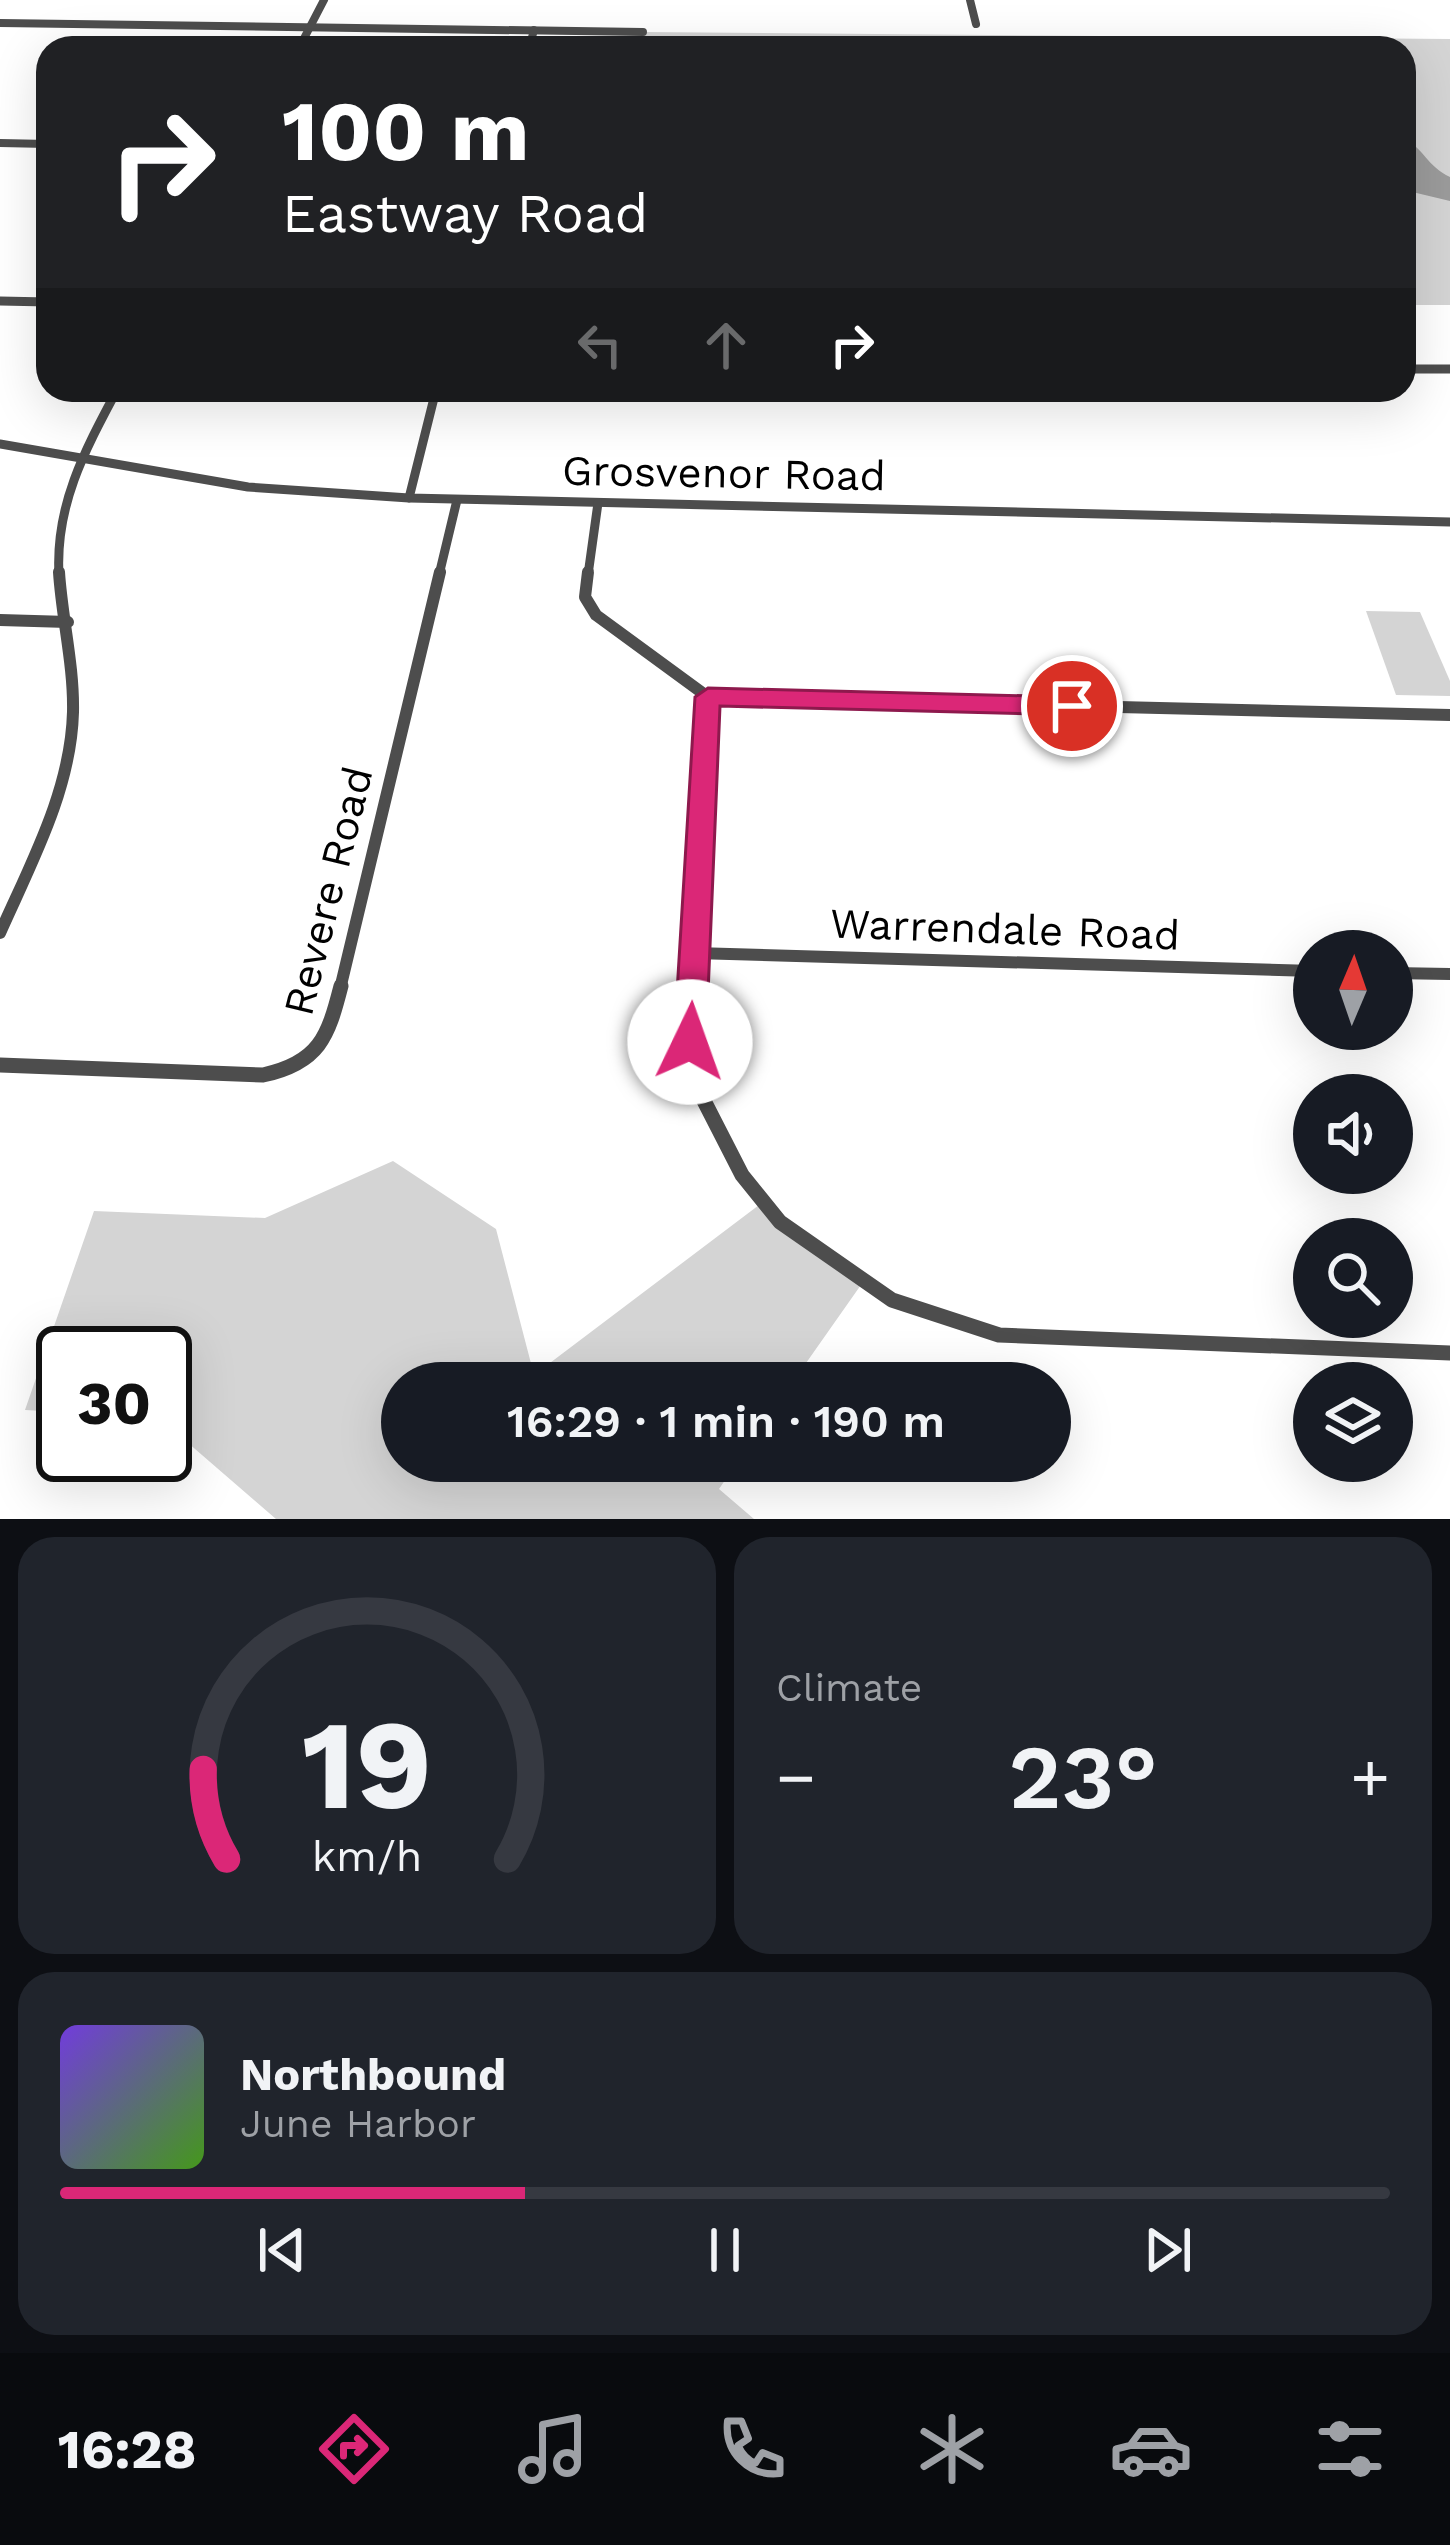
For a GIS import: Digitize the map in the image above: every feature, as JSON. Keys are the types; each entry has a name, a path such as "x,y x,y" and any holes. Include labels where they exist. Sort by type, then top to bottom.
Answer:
{"street":[{"path":"306,36 324,0"},
{"path":"970,0 976,25"},
{"path":"0,23 644,32"},
{"path":"532,36 534,30"},
{"path":"0,143 36,144"},
{"path":"0,301 36,302"},
{"path":"1416,368 1450,369"},
{"path":"0,933 51,815 71,738 75,682 58,538 65,501 82,456 111,402"},
{"path":"410,498 433,402"},
{"name":"Grosvenor Road","path":"0,444 248,488 410,498 1450,522"},
{"name":"Revere Road","path":"0,1065 263,1075 291,1070 328,1038 457,500"},
{"path":"598,503 585,597 596,615 708,697 1450,715"},
{"path":"0,620 68,622"},
{"path":"708,697 690,1042 700,1093 742,1175 780,1222 892,1300 999,1335 1450,1353"},
{"name":"Warrendale Road","path":"694,953 1293,969"},
{"path":"1413,973 1450,974"}],"shaded area":[{"path":"643,32 1104,36 642,36"},
{"path":"1416,39 1450,39 1450,305 1416,305"},
{"path":"1416,147 1450,177 1450,201 1416,193"},
{"path":"1366,611 1420,612 1450,681 1450,696 1396,695"},
{"path":"393,1161 496,1229 531,1362 381,1362 381,1482 724,1482 719,1489 754,1519 276,1519 192,1446 192,1326 54,1326 94,1211 265,1218"},
{"path":"763,1202 863,1282 807,1362 551,1362"},
{"path":"36,1378 36,1411 25,1410"}],"route":[{"path":"690,1042 708,697 1072,706"}]}
